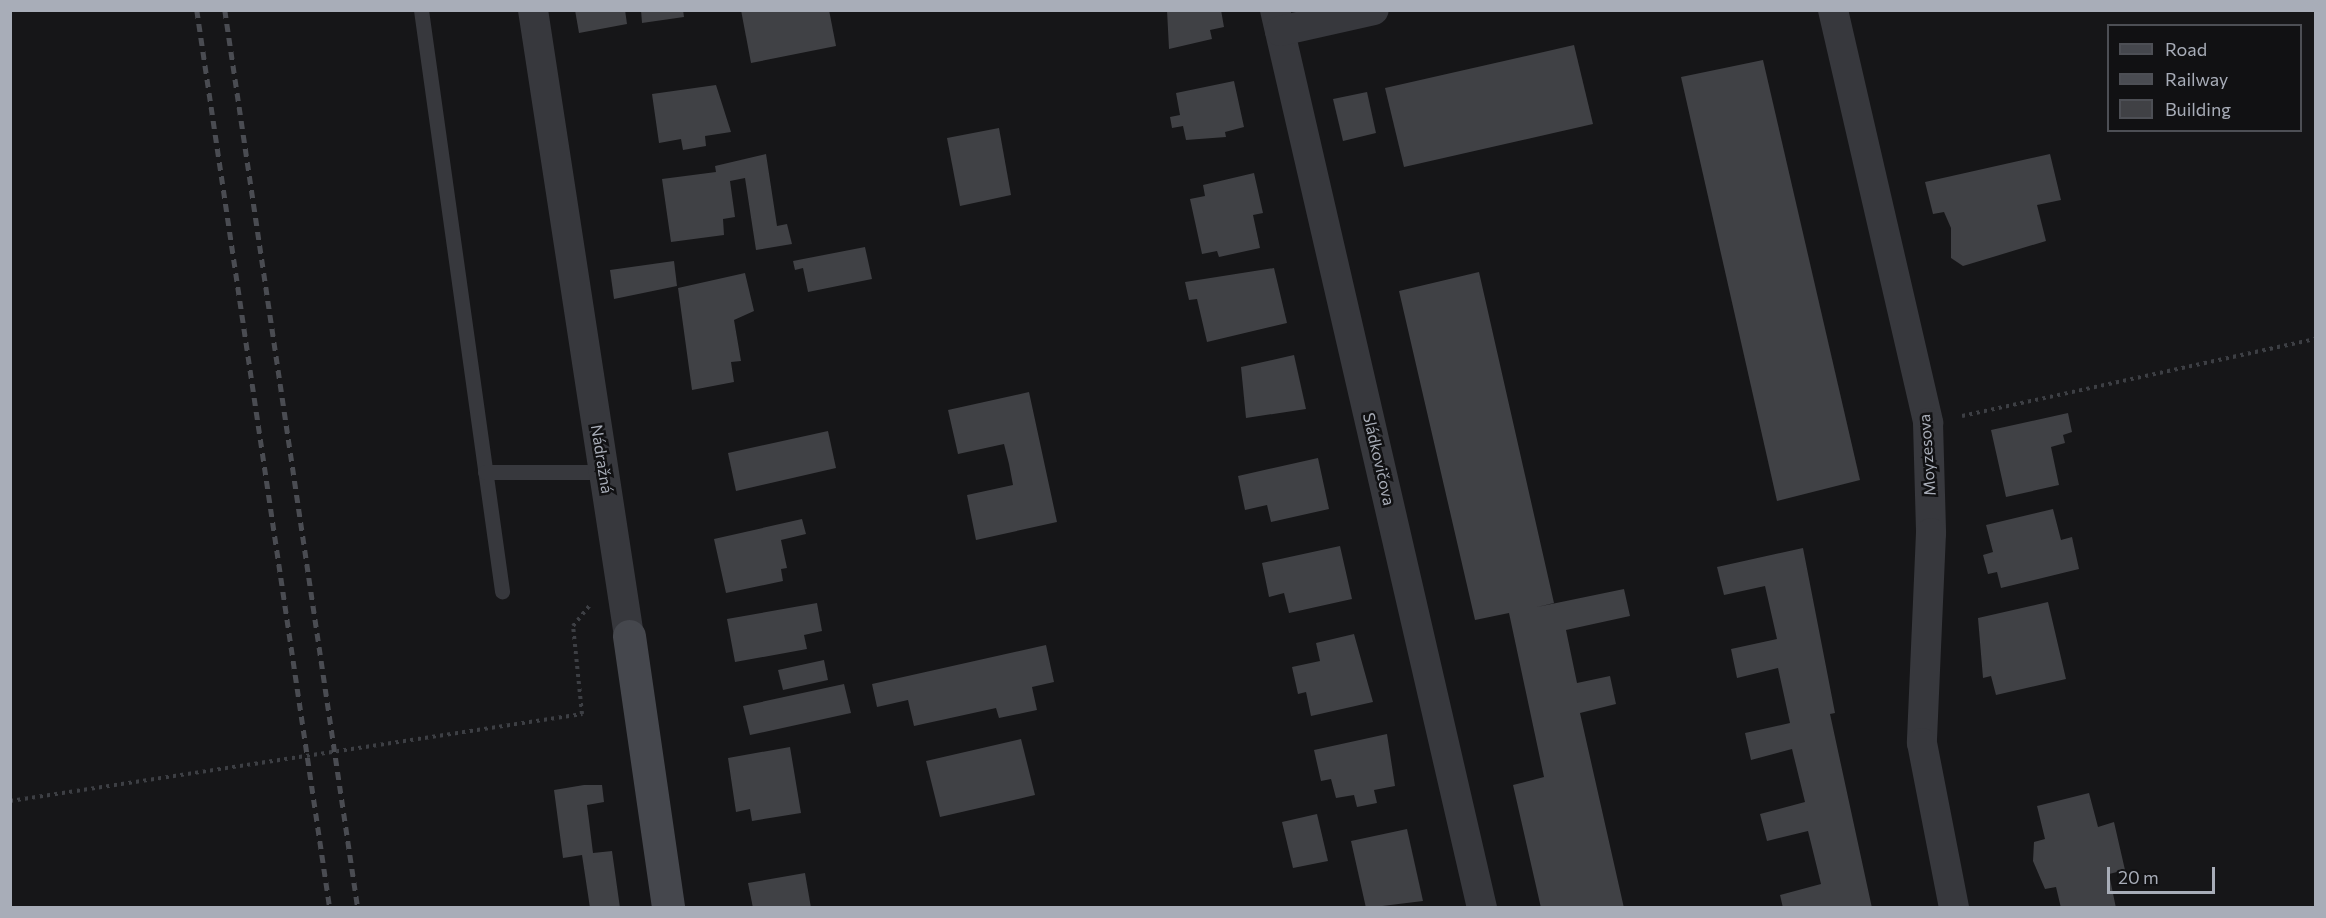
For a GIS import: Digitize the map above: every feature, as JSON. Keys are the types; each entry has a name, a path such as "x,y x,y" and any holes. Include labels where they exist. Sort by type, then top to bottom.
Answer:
{"street":[{"name":"Nádražná","path":"533,10 629,636 668,908"},
{"path":"1278,21 1374,10"},
{"name":"Moyzesova","path":"1833,10 1928,423 1931,533 1922,743 1954,908"},
{"name":"Sládkovičova","path":"1278,21 1482,908"}],"lane":[{"path":"421,10 502,591"},
{"path":"485,472 604,472"}],"path":[{"path":"1928,423 2316,339"},
{"path":"10,801 582,714 573,626"}],"building":[{"path":"575,10 625,10 627,24 579,33"},
{"path":"641,10 683,10 684,17 642,23"},
{"path":"741,10 829,10 836,46 751,63"},
{"path":"1167,10 1221,10 1224,27 1210,30 1212,39 1169,49"},
{"path":"1574,45 1593,124 1404,167 1385,88"},
{"path":"1763,60 1860,480 1777,501 1681,77"},
{"path":"1234,81 1244,127 1225,132 1226,137 1186,140 1183,126 1172,128 1170,117 1180,115 1176,93"},
{"path":"716,85 731,132 705,136 706,146 683,150 681,139 659,143 652,94"},
{"path":"1367,92 1376,133 1343,141 1333,99"},
{"path":"999,128 1011,195 960,206 947,138"},
{"path":"766,154 777,226 787,224 792,244 756,250 745,178 730,181 735,217 723,219 724,235 671,242 662,179 716,172 715,166"},
{"path":"2050,154 2061,200 2037,205 2046,241 1963,266 1951,258 1951,228 1944,212 1933,214 1925,182"},
{"path":"1254,173 1263,213 1253,215 1260,248 1219,257 1217,251 1202,254 1190,199 1205,196 1203,185"},
{"path":"865,247 872,279 808,292 803,268 795,270 793,261"},
{"path":"674,261 677,286 614,299 610,270"},
{"path":"1274,268 1287,323 1207,342 1197,299 1189,300 1185,282"},
{"path":"1479,272 1554,603 1537,607 1624,589 1630,616 1566,630 1577,683 1610,676 1616,704 1580,713 1624,908 1541,908 1513,785 1544,777 1509,613 1475,620 1399,291"},
{"path":"745,273 754,311 734,320 741,361 731,362 734,382 692,390 678,288"},
{"path":"1294,355 1306,409 1246,418 1241,367"},
{"path":"1029,392 1057,522 976,540 967,495 1013,485 1009,464 1004,444 958,454 948,410"},
{"path":"2068,413 2072,432 2063,435 2065,443 2051,447 2059,485 2006,497 1991,430"},
{"path":"828,431 836,468 736,491 728,453"},
{"path":"1318,458 1329,509 1271,522 1267,505 1245,510 1238,476"},
{"path":"2053,509 2061,540 2072,537 2079,569 2001,588 1997,572 1988,574 1983,555 1993,552 1986,525"},
{"path":"802,519 806,534 781,540 787,568 781,569 783,581 726,593 714,539"},
{"path":"1340,546 1352,599 1289,613 1284,593 1269,597 1262,563"},
{"path":"1803,548 1835,713 1830,714 1872,908 1783,908 1780,895 1821,884 1808,831 1767,841 1760,814 1805,802 1792,749 1751,760 1745,733 1790,723 1778,668 1737,678 1731,649 1777,639 1765,586 1724,595 1717,567"},
{"path":"2048,602 2066,679 1996,695 1991,676 1983,678 1978,618"},
{"path":"817,603 822,631 804,635 807,649 735,662 727,619"},
{"path":"1354,634 1373,702 1311,716 1306,692 1298,694 1292,667 1320,661 1316,643"},
{"path":"1046,645 1054,682 1032,687 1037,710 999,718 996,708 914,726 908,700 877,707 872,684"},
{"path":"824,660 828,680 783,690 778,670"},
{"path":"844,684 851,713 750,735 743,706"},
{"path":"1387,734 1395,786 1374,790 1377,803 1357,807 1354,795 1336,798 1331,779 1321,781 1314,750"},
{"path":"1021,739 1035,795 940,817 926,761"},
{"path":"790,747 801,813 752,821 750,809 736,812 728,758"},
{"path":"584,785 602,785 604,802 587,805 593,853 612,851 620,908 590,908 582,855 563,858 554,790"},
{"path":"2089,793 2098,827 2114,822 2125,870 2109,874 2116,908 2061,908 2056,887 2045,889 2033,861 2034,842 2045,839 2037,806"},
{"path":"1317,814 1328,861 1293,868 1282,822"},
{"path":"1407,829 1423,901 1366,908 1351,841"},
{"path":"805,873 811,908 753,908 748,883"}],"railway":[{"path":"197,10 330,908"},
{"path":"225,10 358,908"}]}
